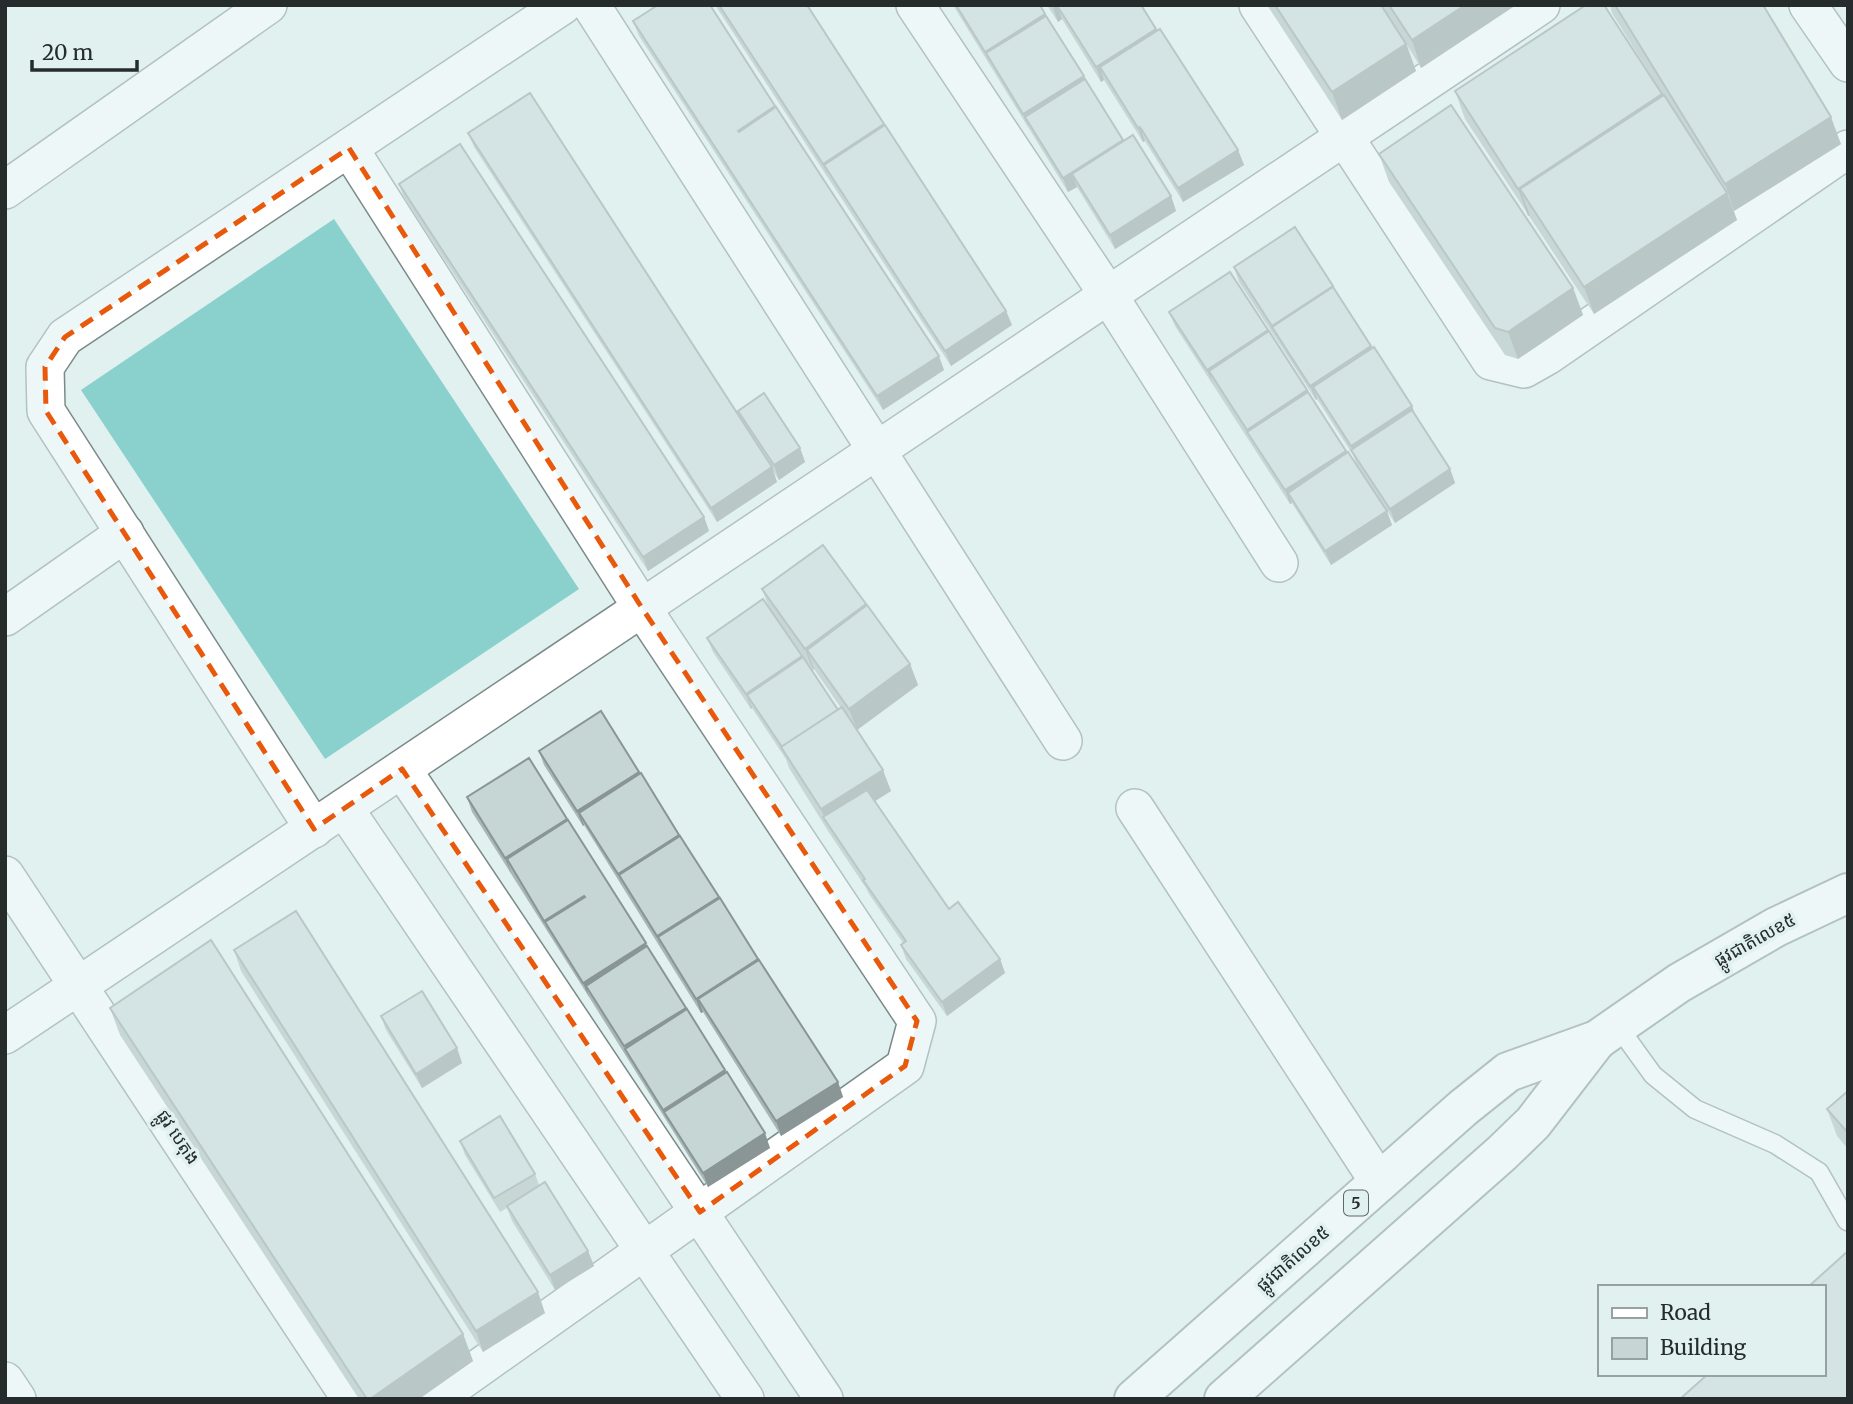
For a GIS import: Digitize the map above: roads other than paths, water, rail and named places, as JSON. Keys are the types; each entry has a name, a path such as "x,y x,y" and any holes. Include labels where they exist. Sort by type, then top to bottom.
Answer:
{"highway":[{"name":"ផ្លូវជាតិលេខ៥","path":"1134,1399 1462,1108 1508,1072 1607,1033 1679,983 1776,927 1848,893"},
{"name":"ផ្លូវជាតិលេខ៥","path":"1224,1399 1502,1153 1533,1123 1607,1033"},
{"path":"1462,1108 1484,1108 1499,1119 1504,1134 1502,1153"}],"street":[{"path":"5,190 268,5"},
{"path":"314,829 46,411 45,367 65,337 564,5"},
{"path":"591,5 1063,741"},
{"path":"915,5 1108,296 1279,563"},
{"path":"1258,5 1490,361 1524,369 1548,356 1848,149"},
{"path":"5,1035 1541,5"},
{"path":"1808,5 1848,63"},
{"path":"349,148 642,608 918,1021 905,1066 435,1399"},
{"path":"5,617 125,533"},
{"path":"402,769 824,1399"},
{"path":"344,808 745,1399"},
{"path":"1135,808 1379,1182"},
{"name":"ផ្លូវ បេតុង","path":"5,875 351,1399"},
{"path":"5,1381 17,1399"}],"lane":[{"path":"1607,1033 1695,1109 1775,1144 1819,1172 1847,1221"}]}
